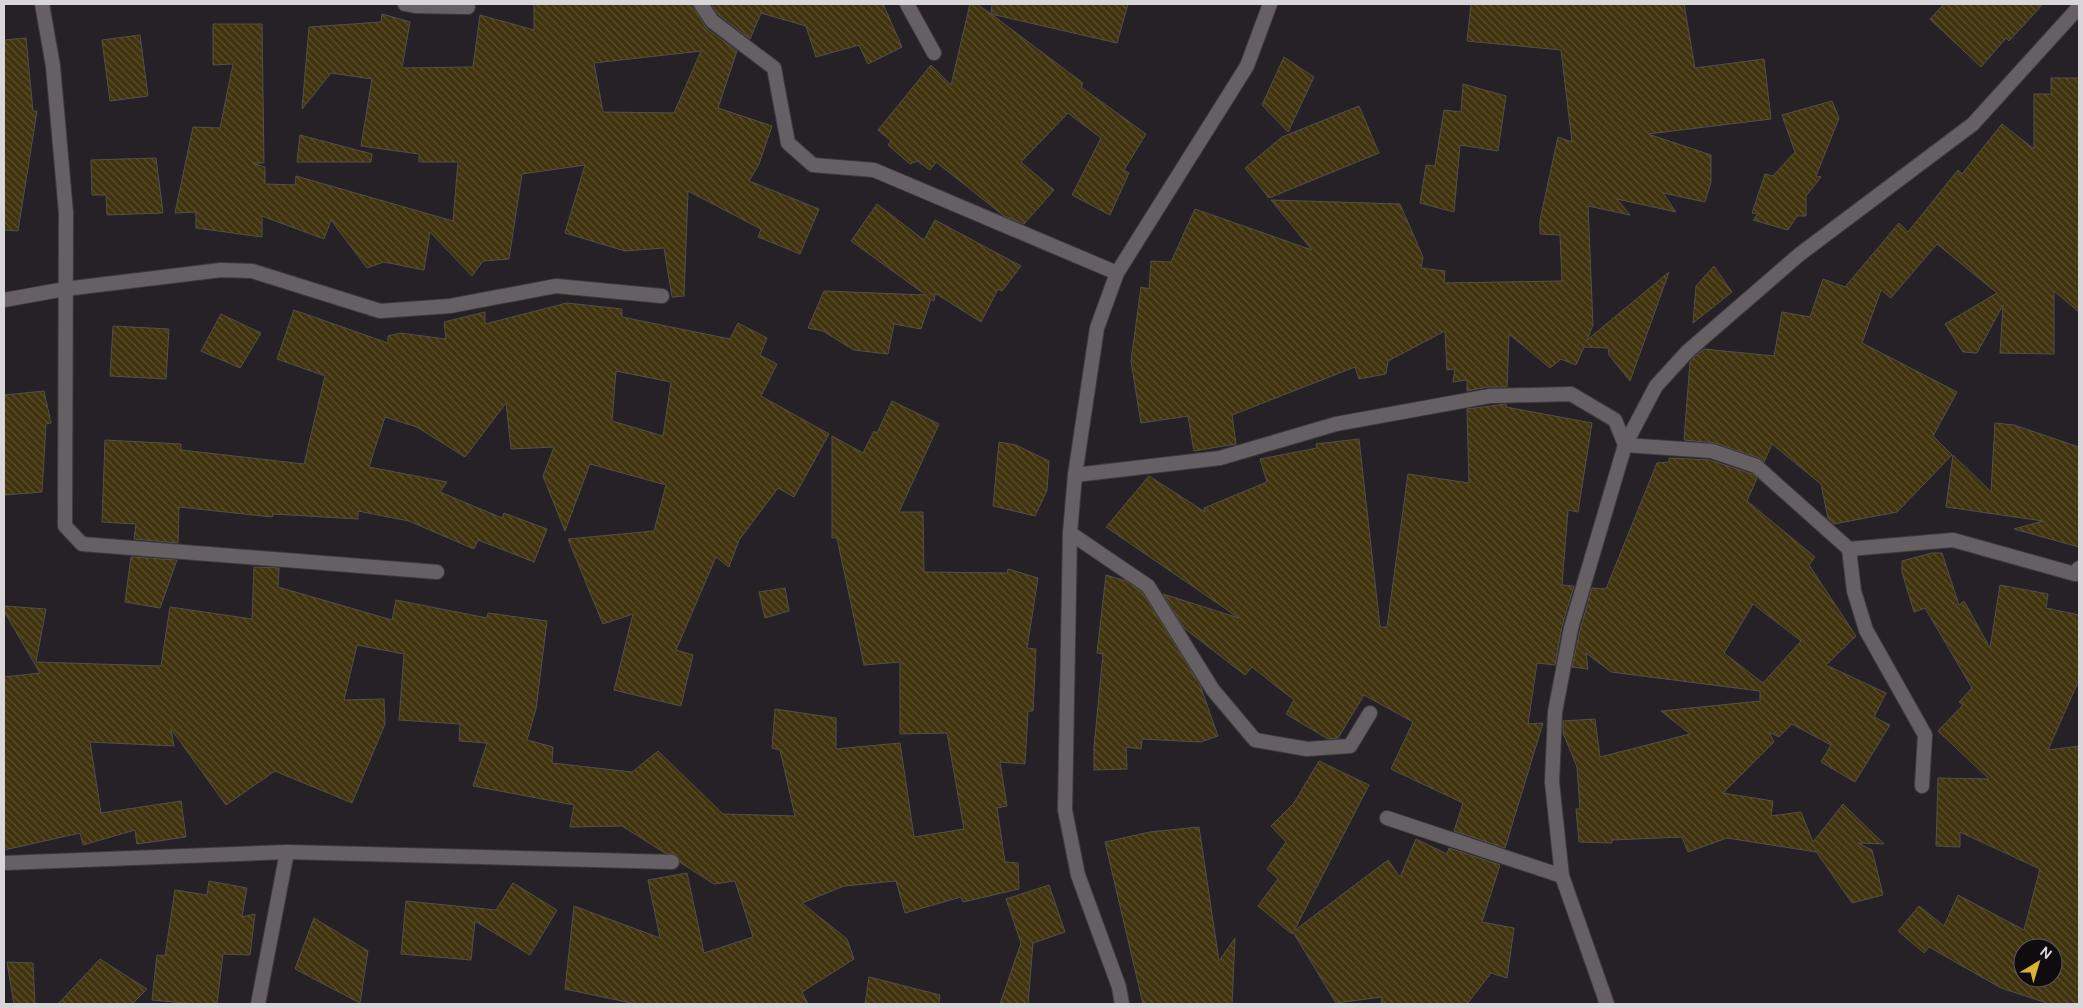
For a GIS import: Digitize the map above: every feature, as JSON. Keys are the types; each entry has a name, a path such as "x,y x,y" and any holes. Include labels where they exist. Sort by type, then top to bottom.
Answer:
{"street":[{"path":"42,4 54,66 66,213 65,526 82,544 437,572"},
{"path":"405,4 415,6 468,7"},
{"path":"701,4 712,21 774,68 788,143 813,165 874,170 1117,273"},
{"path":"907,4 934,53"},
{"path":"1122,1004 1119,987 1078,875 1065,810 1070,532 1075,474 1098,328 1117,273 1247,66 1270,4"},
{"path":"1607,1004 1562,876 1552,782 1555,712 1571,628 1625,445 1656,386 1688,351 1800,254 1973,124 2079,7"},
{"path":"4,300 65,289 221,270 252,271 380,311 450,306 556,286 662,296"},
{"path":"1075,474 1220,458 1336,424 1490,396 1571,394 1615,420 1625,445"},
{"path":"1625,445 1712,451 1756,466 1849,549 1854,591 1866,630 1925,735 1922,786"},
{"path":"1070,532 1148,586 1213,690 1256,740 1307,749 1350,746 1370,714"},
{"path":"1849,549 1953,540 2075,574 2079,568"},
{"path":"1387,818 1562,876"},
{"path":"4,862 286,852 672,862"},
{"path":"258,1004 286,852"}],"building":[{"path":"534,4 692,4 706,28 737,51 718,108 772,126 759,164 749,181 819,209 800,254 758,237 761,229 688,191 684,296 672,297 664,248 625,251 565,233 585,165 522,174 509,259 483,261 472,276 430,232 424,270 384,262 367,268 331,220 324,239 262,216 262,237 196,228 196,212 175,213 193,127 220,128 233,64 213,65 213,24 262,24 264,163 252,163 265,167 265,184 295,185 296,176 453,221 458,162 419,162 419,154 361,146 372,79 331,73 302,109 309,27 381,22 382,14 410,22 402,68 473,67 480,15 534,30","holes":["701,51 674,113 603,112 594,63"]},
{"path":"711,4 883,4 902,47 868,64 859,45 816,57 806,26 761,13 750,39 719,15"},
{"path":"970,4 977,4 991,14 1083,83 1081,87 1146,134 1124,170 1129,173 1110,215 1072,195 1101,138 1068,113 1021,162 1054,190 1024,224 1004,216 936,162 930,170 917,161 910,164 888,145 891,141 878,130 931,65 951,85"},
{"path":"992,4 1128,4 1117,43 991,14"},
{"path":"1471,4 1684,4 1695,68 1764,59 1771,119 1648,134 1711,155 1711,182 1705,202 1663,193 1676,212 1617,199 1630,215 1588,206 1593,325 1587,340 1669,272 1630,381 1609,355 1608,348 1584,347 1576,365 1561,359 1550,368 1509,334 1507,387 1488,387 1467,391 1467,380 1453,382 1455,369 1447,370 1445,331 1388,361 1386,374 1359,379 1355,367 1232,415 1236,444 1194,451 1188,416 1141,423 1131,361 1141,287 1149,289 1151,261 1171,262 1195,209 1312,250 1271,200 1400,204 1423,257 1421,268 1445,271 1444,283 1562,281 1560,235 1540,234 1540,220 1558,137 1572,142 1561,50 1467,41"},
{"path":"1944,4 2043,4 2009,41 2006,38 1981,67 1930,19"},
{"path":"140,35 148,96 110,101 102,40"},
{"path":"26,38 33,111 37,111 18,231 4,230 4,40"},
{"path":"1284,57 1314,77 1288,132 1262,105"},
{"path":"2051,78 2079,78 2079,312 2054,291 2054,354 2000,353 2003,305 1977,353 1963,352 1945,324 1997,293 1937,244 1891,298 1881,290 1862,343 1957,392 1933,436 1952,455 1897,512 1834,524 1828,518 1821,484 1772,444 1764,462 1759,458 1715,443 1684,440 1690,362 1694,357 1704,349 1774,356 1782,312 1810,317 1823,279 1845,287 1899,223 1908,232 1958,170 1962,174 2002,124 2034,149 2034,94 2051,94"},
{"path":"1463,84 1506,96 1498,151 1460,145 1454,212 1420,203 1426,165 1435,166 1444,110 1461,112"},
{"path":"1832,101 1839,118 1816,176 1821,177 1806,196 1806,216 1797,216 1788,230 1753,220 1758,214 1752,213 1765,174 1773,176 1795,152 1782,115"},
{"path":"1359,106 1379,153 1269,198 1245,168 1282,137"},
{"path":"300,135 372,154 371,162 297,162"},
{"path":"156,158 163,213 107,215 106,195 92,195 91,160"},
{"path":"877,204 924,240 935,220 1021,266 1002,291 998,289 981,322 935,293 934,301 931,299 921,329 894,324 888,354 854,350 823,331 808,328 824,291 926,295 851,241"},
{"path":"1714,266 1732,292 1693,323 1696,286"},
{"path":"567,303 622,309 622,317 730,339 738,323 767,338 760,355 777,364 761,396 829,434 794,497 778,488 739,540 729,567 716,557 676,650 693,655 681,706 614,690 633,614 603,624 568,539 654,531 666,485 590,464 565,531 543,476 554,447 511,449 506,403 465,457 417,427 385,417 369,467 447,482 440,492 502,518 504,513 547,529 534,562 478,540 474,549 409,521 358,511 358,519 273,514 272,517 179,507 178,543 134,539 136,524 102,522 105,440 181,444 181,450 304,464 325,376 277,359 294,310 388,343 388,336 400,333 446,339 444,322 485,312 485,324","holes":["616,371 671,382 663,436 612,421"]},
{"path":"221,314 261,333 240,368 201,351"},
{"path":"113,326 169,329 166,379 110,376"},
{"path":"44,391 51,423 46,424 42,492 4,495 4,395"},
{"path":"892,401 939,424 899,512 923,512 924,572 1007,573 1008,569 1038,578 1027,648 1036,649 1033,711 1028,711 1025,764 1000,762 1007,806 997,808 1005,862 1018,863 1019,889 963,902 961,897 905,913 896,881 844,886 802,903 847,939 854,959 802,992 808,1004 636,1004 565,989 574,906 660,938 648,880 687,873 704,953 753,937 735,881 714,884 681,863 677,855 665,853 622,826 570,827 574,805 473,786 487,743 459,741 460,724 399,720 404,654 357,645 344,700 384,699 385,724 352,803 275,771 226,805 171,729 174,746 90,742 101,813 181,801 186,837 137,844 135,830 83,845 80,833 4,850 4,677 40,673 4,611 4,606 46,609 36,662 161,666 170,607 252,619 254,567 279,568 278,587 392,620 396,600 487,618 488,613 547,621 536,709 527,740 553,747 552,763 632,772 658,751 723,814 795,816 780,750 772,748 775,709 836,718 836,749 900,743 914,837 964,829 947,733 900,734 900,662 864,665 837,538 832,538 832,436 863,453 874,431 877,433"},
{"path":"1506,404 1506,407 1592,423 1578,512 1568,510 1562,585 1574,586 1562,626 1555,665 1537,663 1528,724 1543,723 1505,848 1454,831 1463,803 1391,769 1413,722 1364,695 1338,738 1328,739 1286,714 1294,700 1252,667 1245,675 1184,628 1163,594 1239,618 1106,527 1149,476 1205,512 1204,508 1267,482 1260,459 1317,448 1316,444 1359,439 1380,627 1387,627 1408,474 1469,483 1467,409"},
{"path":"1995,423 2014,425 2079,447 2079,547 2014,529 2043,521 1946,507 1953,455 1991,492"},
{"path":"999,442 1016,445 1049,461 1047,490 1035,516 993,506"},
{"path":"1669,458 1710,460 1752,474 1757,478 1747,501 1815,557 1809,565 1856,636 1826,665 1886,693 1874,717 1890,725 1855,782 1821,762 1831,745 1792,724 1779,737 1769,732 1774,742 1723,793 1773,801 1771,816 1801,812 1813,842 1843,804 1884,844 1858,843 1872,850 1883,895 1852,903 1815,850 1816,852 1727,838 1688,852 1682,837 1612,840 1612,843 1579,842 1576,809 1580,809 1577,767 1563,733 1563,721 1595,719 1600,757 1690,734 1661,711 1760,701 1760,691 1611,672 1586,653 1588,669 1572,667 1592,588 1606,589 1657,463 1669,462","holes":["1753,604 1801,641 1763,683 1724,653"]},
{"path":"1932,553 1942,553 1959,605 1964,601 1990,648 2000,585 2048,594 2046,608 2079,615 2079,680 2048,750 2079,746 2079,1004 2050,1004 2001,988 1929,947 1924,953 1898,931 1919,906 1944,926 1958,895 2024,930 2040,869 1960,832 1960,847 1936,846 1938,778 1989,779 1938,731 1963,705 1959,702 1972,688 1925,608 1914,612 1902,572 1902,561"},
{"path":"131,557 177,560 160,608 125,602"},
{"path":"1106,575 1126,581 1142,592 1200,685 1218,736 1201,742 1142,739 1141,749 1126,747 1127,769 1094,770 1094,747 1103,654 1097,653"},
{"path":"785,588 789,611 765,618 759,592"},
{"path":"1319,761 1369,785 1294,931 1388,860 1400,877 1416,839 1447,854 1449,848 1500,865 1482,922 1514,928 1507,978 1491,973 1467,1004 1381,1004 1382,997 1336,1003 1293,932 1292,934 1258,906 1278,879 1267,869 1286,842 1271,826 1294,803"},
{"path":"1199,827 1219,961 1235,938 1232,1004 1143,1004 1105,842 1150,832"},
{"path":"209,881 247,888 242,917 255,914 250,955 223,954 217,1004 152,1000 157,955 165,956 175,890 207,895"},
{"path":"513,883 557,910 530,955 475,921 471,960 401,954 406,901 496,910"},
{"path":"1049,885 1065,932 1033,943 1028,1004 1000,1004 1021,943 1006,899"},
{"path":"314,918 368,951 360,1003 295,969"},
{"path":"100,959 147,989 132,1004 58,1004"},
{"path":"7,962 33,963 35,1004 14,1004"},
{"path":"869,977 940,995 939,1004 865,1004"}]}
